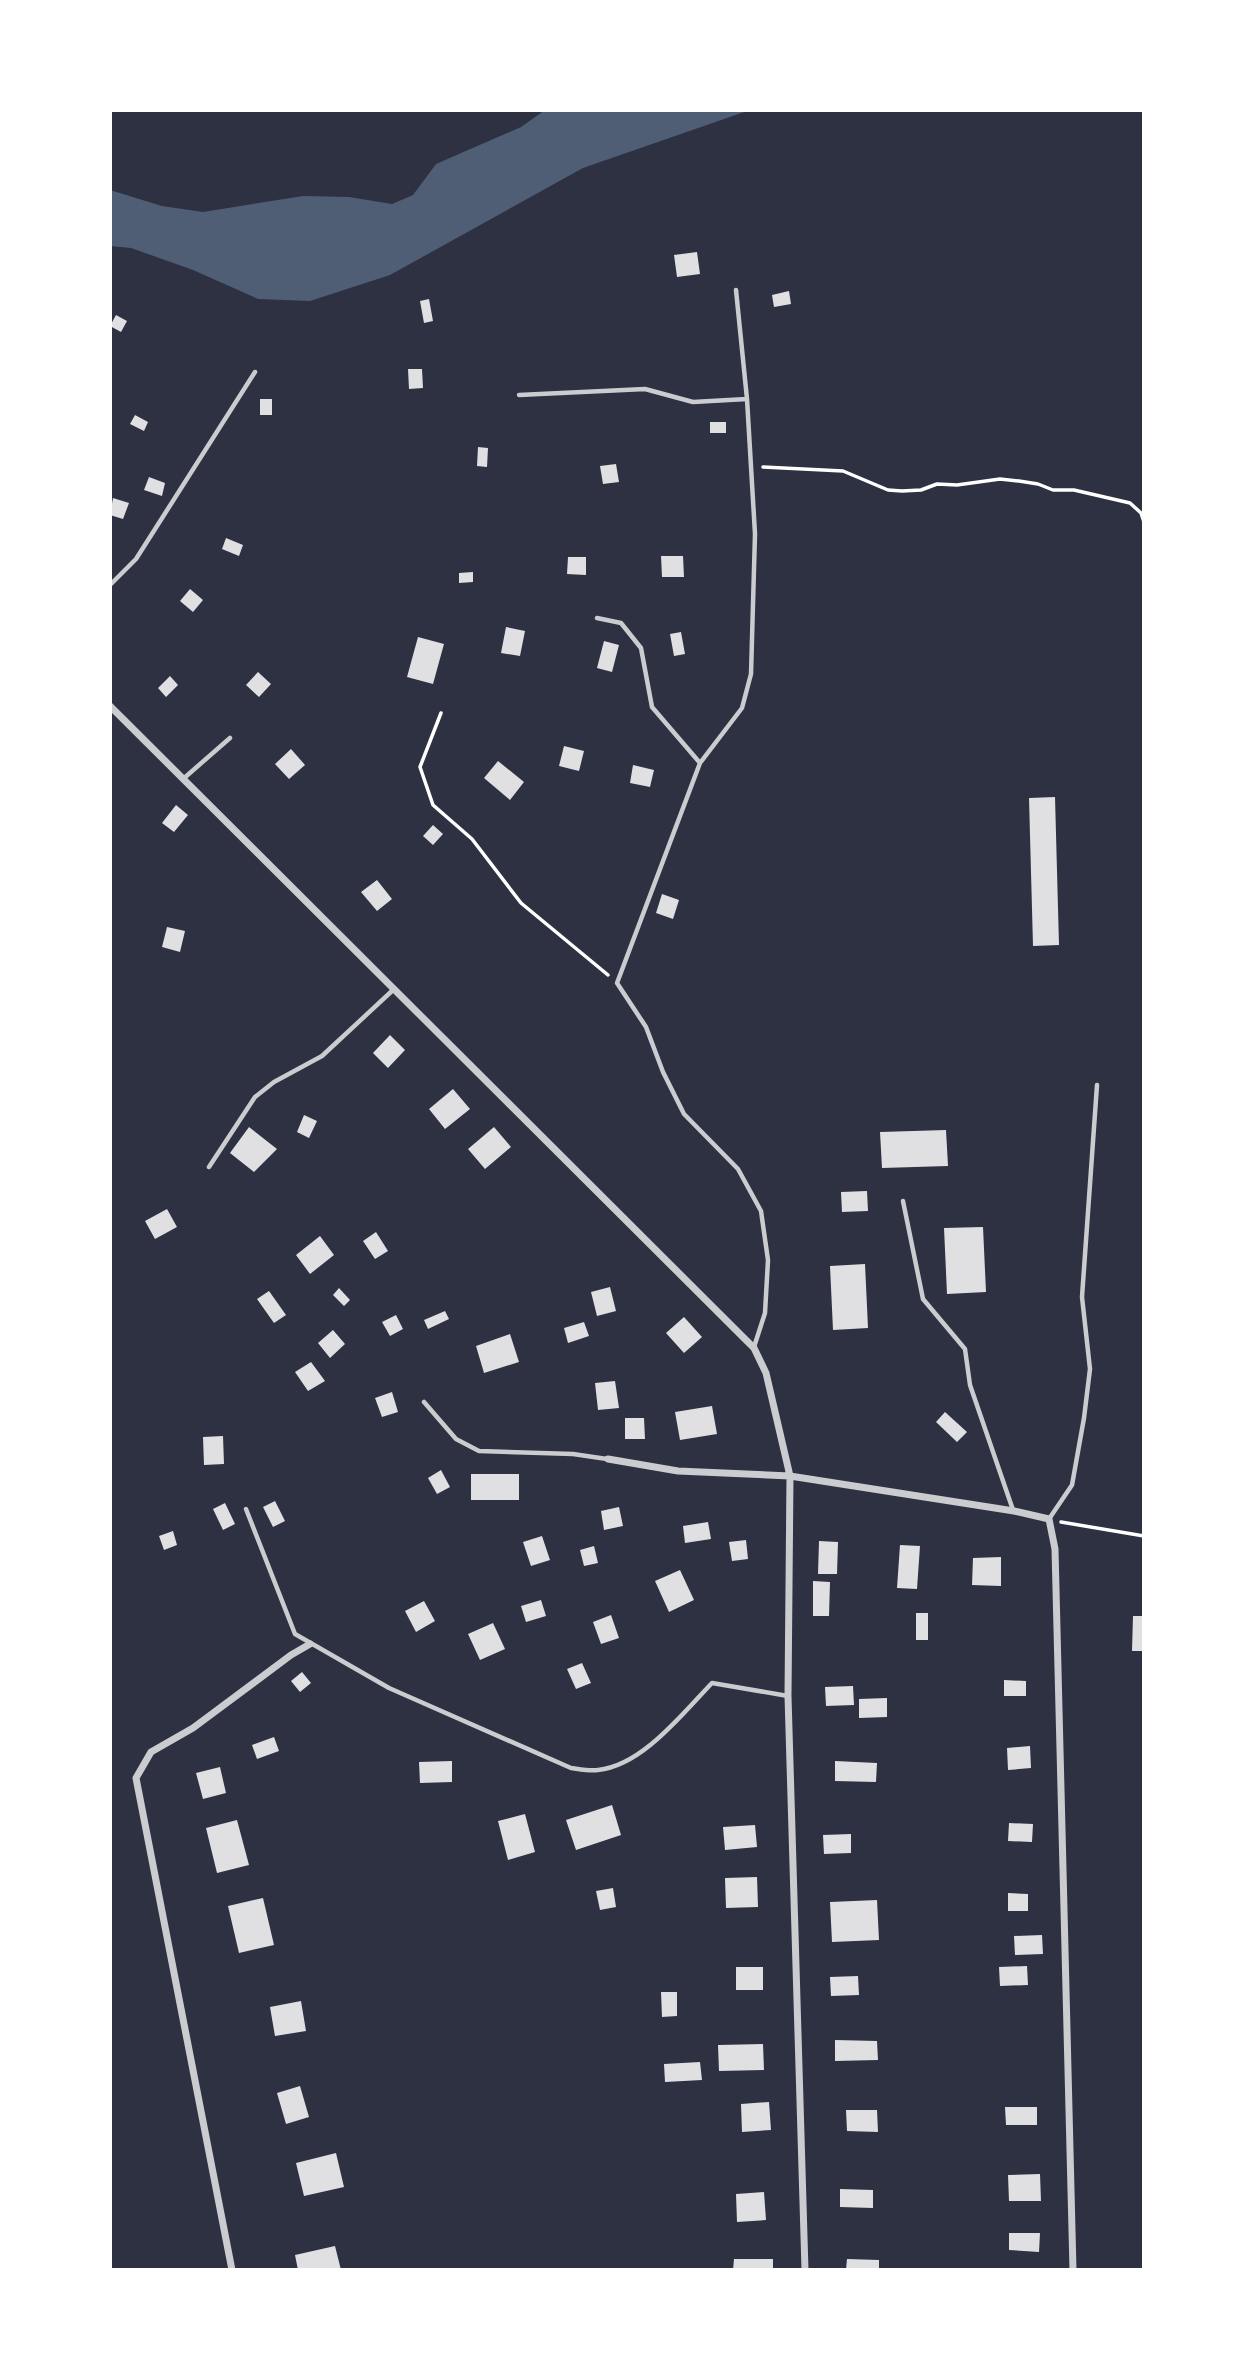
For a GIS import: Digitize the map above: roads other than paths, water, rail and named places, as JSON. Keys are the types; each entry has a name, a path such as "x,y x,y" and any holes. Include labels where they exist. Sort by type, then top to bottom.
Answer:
{"street":[{"path":"110,706 754,1348 766,1373 790,1476 788,1696 806,2270"},
{"path":"608,1459 678,1471 790,1476 1014,1511 1048,1519 1055,1549 1073,2270"},
{"path":"232,2270 203,2117 177,2000 136,1778 151,1752 193,1728 291,1655 310,1644"}],"lane":[{"path":"736,290 747,399 755,534 751,674 742,708 700,763 617,983 646,1027 663,1072 684,1114 738,1169 761,1210 768,1260 765,1313 754,1348"},
{"path":"110,585 136,559 255,372"},
{"path":"519,395 645,389 693,402 747,399"},
{"path":"597,618 621,623 640,648 652,707 700,763"},
{"path":"183,779 230,737"},
{"path":"209,1167 256,1097 274,1082 322,1056 393,990"},
{"path":"1048,1519 1072,1485 1090,1369 1082,1297 1097,1086"},
{"path":"903,1201 923,1299 965,1349 970,1385 1014,1511"},
{"path":"424,1402 456,1439 479,1451 573,1454 608,1459"},
{"path":"246,1509 295,1634 389,1688 571,1768 597,1770 622,1763 653,1743 712,1683 788,1696"}],"water":[{"path":"545,110 750,110 583,168 390,275 310,301 258,299 193,270 131,248 110,246 110,190 162,206 203,212 303,196 349,197 392,204 413,195 436,164 521,127"}]}
